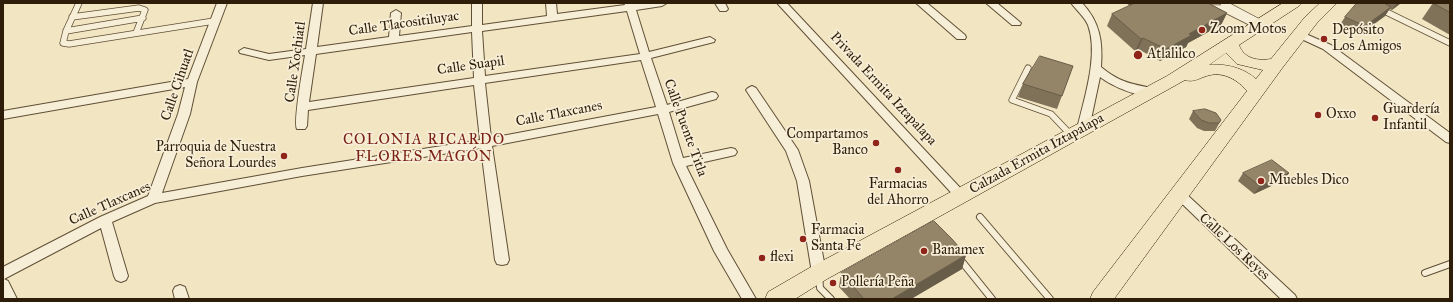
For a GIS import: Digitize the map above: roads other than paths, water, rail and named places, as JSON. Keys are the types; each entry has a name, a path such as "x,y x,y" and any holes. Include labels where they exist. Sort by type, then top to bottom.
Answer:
{"main road":[{"name":"Calzada Ermita Iztapalapa","path":"776,299 819,273 927,218 961,196 1174,80 1294,3"},
{"path":"1102,299 1276,63 1311,20 1329,3"},
{"path":"1232,43 1231,46 1233,52 1245,61 1263,65 1276,63"},
{"path":"1174,80 1186,78 1207,70 1220,70 1240,76 1250,83 1256,90"}],"street":[{"name":"Calle Cihuatl","path":"153,199 184,114 192,82 222,3"},
{"name":"Calle Xochiatl","path":"302,126 303,107 318,3"},
{"path":"477,3 480,80 502,260"},
{"path":"551,3 552,18"},
{"name":"Calle Tlacositiluyac","path":"244,51 270,57 477,29 630,5 662,3"},
{"name":"Privada Ermita Iztapalapa","path":"782,3 961,196"},
{"path":"921,3 961,37"},
{"path":"990,3 1016,23"},
{"path":"1076,3 1086,12 1093,26 1097,52 1096,68 1077,132"},
{"name":"Calle Puente Titla","path":"630,5 679,164 721,250 749,299"},
{"path":"394,40 396,13"},
{"path":"1299,34 1327,47 1450,139"},
{"name":"Calle Suapil","path":"303,107 645,56 710,40"},
{"path":"1096,68 1106,77 1121,86 1152,92"},
{"path":"3,115 192,82"},
{"path":"752,90 792,150 799,169 803,181 819,273"},
{"name":"Calle Tlaxcanes","path":"3,274 105,220 153,199 302,172 487,143 662,110 712,96"},
{"path":"679,164 732,152"},
{"name":"Calle Los Reyes","path":"1179,194 1290,299"},
{"path":"105,220 121,276"},
{"path":"3,285 10,299"}],"lane":[{"path":"79,3 66,31 63,43 69,44 214,21"},
{"path":"1199,3 1209,8 1222,8 1260,25"},
{"path":"1368,3 1450,43"},
{"path":"1226,4 1260,25"},
{"path":"72,17 139,8 145,10 136,33"},
{"path":"66,31 143,18"},
{"path":"1028,68 1012,100 1051,114 1077,132"},
{"path":"980,217 1050,299"},
{"path":"952,250 992,299"},
{"path":"1426,273 1450,264"},
{"path":"819,273 820,288 831,299"}],"place":[{"name":"Zoom Motos","path":"1202,30"},
{"name":"Depósito Los Amigos","path":"1324,39"},
{"name":"Atlalilco","path":"1138,55"},
{"name":"Oxxo","path":"1318,115"},
{"name":"Guardería Infantil","path":"1375,118"},
{"name":"Compartamos Banco","path":"876,143"},
{"name":"Parroquia de Nuestra Señora Lourdes","path":"284,156"},
{"name":"Farmacias del Ahorro","path":"898,170"},
{"name":"Muebles Dico","path":"1261,181"},
{"name":"Farmacia Santa Fe","path":"803,239"},
{"name":"Banamex","path":"924,251"},
{"name":"flexi","path":"762,258"},
{"name":"Pollería Peña","path":"833,283"}],"district":[{"name":"COLONIA RICARDO FLORES MAGÓN","path":"424,148"}]}
